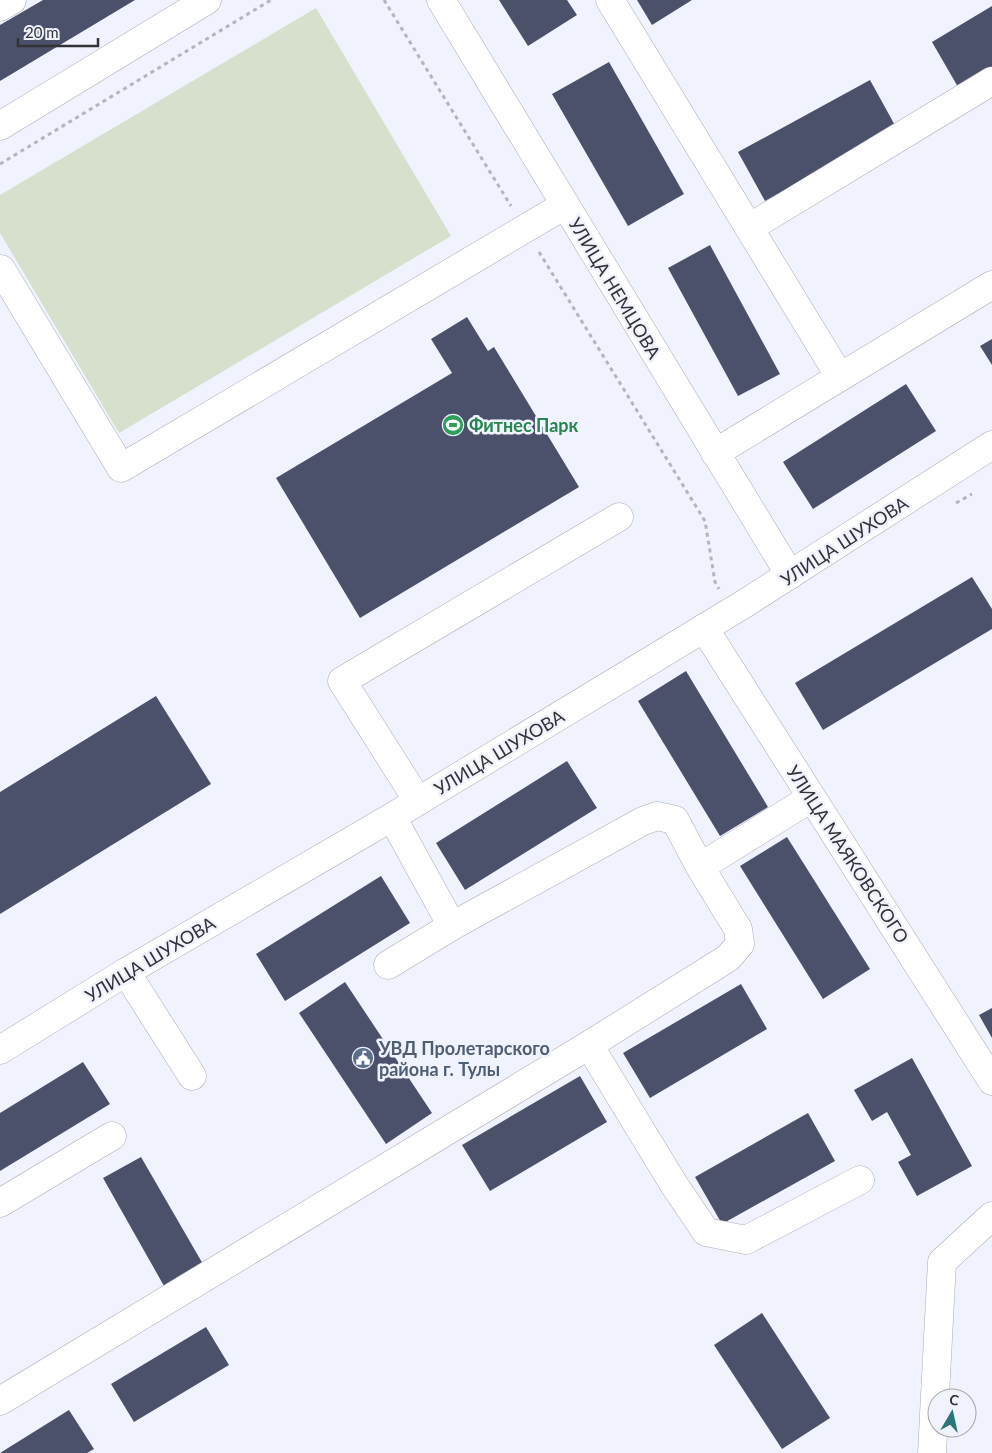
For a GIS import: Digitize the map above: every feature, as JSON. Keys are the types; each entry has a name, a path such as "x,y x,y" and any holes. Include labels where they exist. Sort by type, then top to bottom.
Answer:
{"street":[{"path":"0,7 12,0"},
{"name":"УЛИЦА НЕМЦОВА","path":"440,0 790,576"},
{"path":"610,0 840,377"},
{"path":"0,126 197,3"},
{"path":"749,228 992,81"},
{"path":"0,269 121,468 565,204"},
{"path":"715,453 992,285"},
{"name":"УЛИЦА ШУХОВА","path":"0,1050 126,972 392,817 790,576 991,448"},
{"path":"418,801 342,681 619,516"},
{"name":"УЛИЦА МАЯКОВСКОГО","path":"704,628 992,1081"},
{"path":"700,867 811,798"},
{"path":"0,1400 589,1045 728,958 740,944 738,929 700,867 675,820 657,816 643,821 452,926 388,965"},
{"path":"392,817 452,926"},
{"path":"126,972 192,1076"},
{"path":"589,1045 673,1183 706,1232 746,1240 860,1180"},
{"path":"0,1203 112,1136"},
{"path":"932,1453 942,1262 992,1216"}],"path":[{"path":"0,164 271,0"}],"green space":[{"path":"316,8 451,236 119,433 0,233 0,195"}],"building":[{"path":"43,0 135,0 0,81 0,25"},
{"path":"499,0 567,0 577,15 528,46"},
{"path":"637,0 692,0 652,25"},
{"path":"992,6 992,67 958,87 932,42"},
{"path":"609,62 684,194 628,226 552,94"},
{"path":"870,80 897,129 765,201 738,152"},
{"path":"710,245 780,374 738,396 668,268"},
{"name":"Фитнес Парк","path":"467,317 488,351 494,347 579,487 360,618 276,478 452,373 431,339"},
{"path":"992,339 992,365 980,346"},
{"path":"906,384 936,431 813,509 783,462"},
{"path":"972,577 992,609 992,629 823,730 795,683"},
{"path":"686,671 768,807 720,836 638,701"},
{"path":"156,696 211,784 0,914 0,792"},
{"path":"567,761 597,808 465,890 436,843"},
{"path":"787,837 870,969 823,999 740,866"},
{"path":"381,876 410,923 285,1001 256,954"},
{"path":"345,982 432,1113 386,1144 299,1013"},
{"path":"741,984 767,1029 650,1098 623,1053"},
{"path":"992,1008 992,1038 979,1015"},
{"path":"912,1058 972,1166 917,1196 898,1162 911,1155 887,1112 872,1121 854,1090"},
{"path":"83,1062 110,1104 0,1171 0,1113"},
{"path":"580,1076 607,1122 490,1191 462,1145"},
{"path":"808,1113 835,1161 722,1224 695,1177"},
{"path":"141,1157 207,1271 168,1293 103,1178"},
{"path":"762,1313 830,1418 782,1449 714,1345"},
{"path":"206,1327 229,1365 134,1422 111,1384"},
{"path":"69,1410 94,1449 87,1453 0,1453"}],"place":[{"name":"Фитнес Парк","path":"453,425"},
{"name":"УВД Пролетарского района г. Тулы","path":"363,1058"}]}
